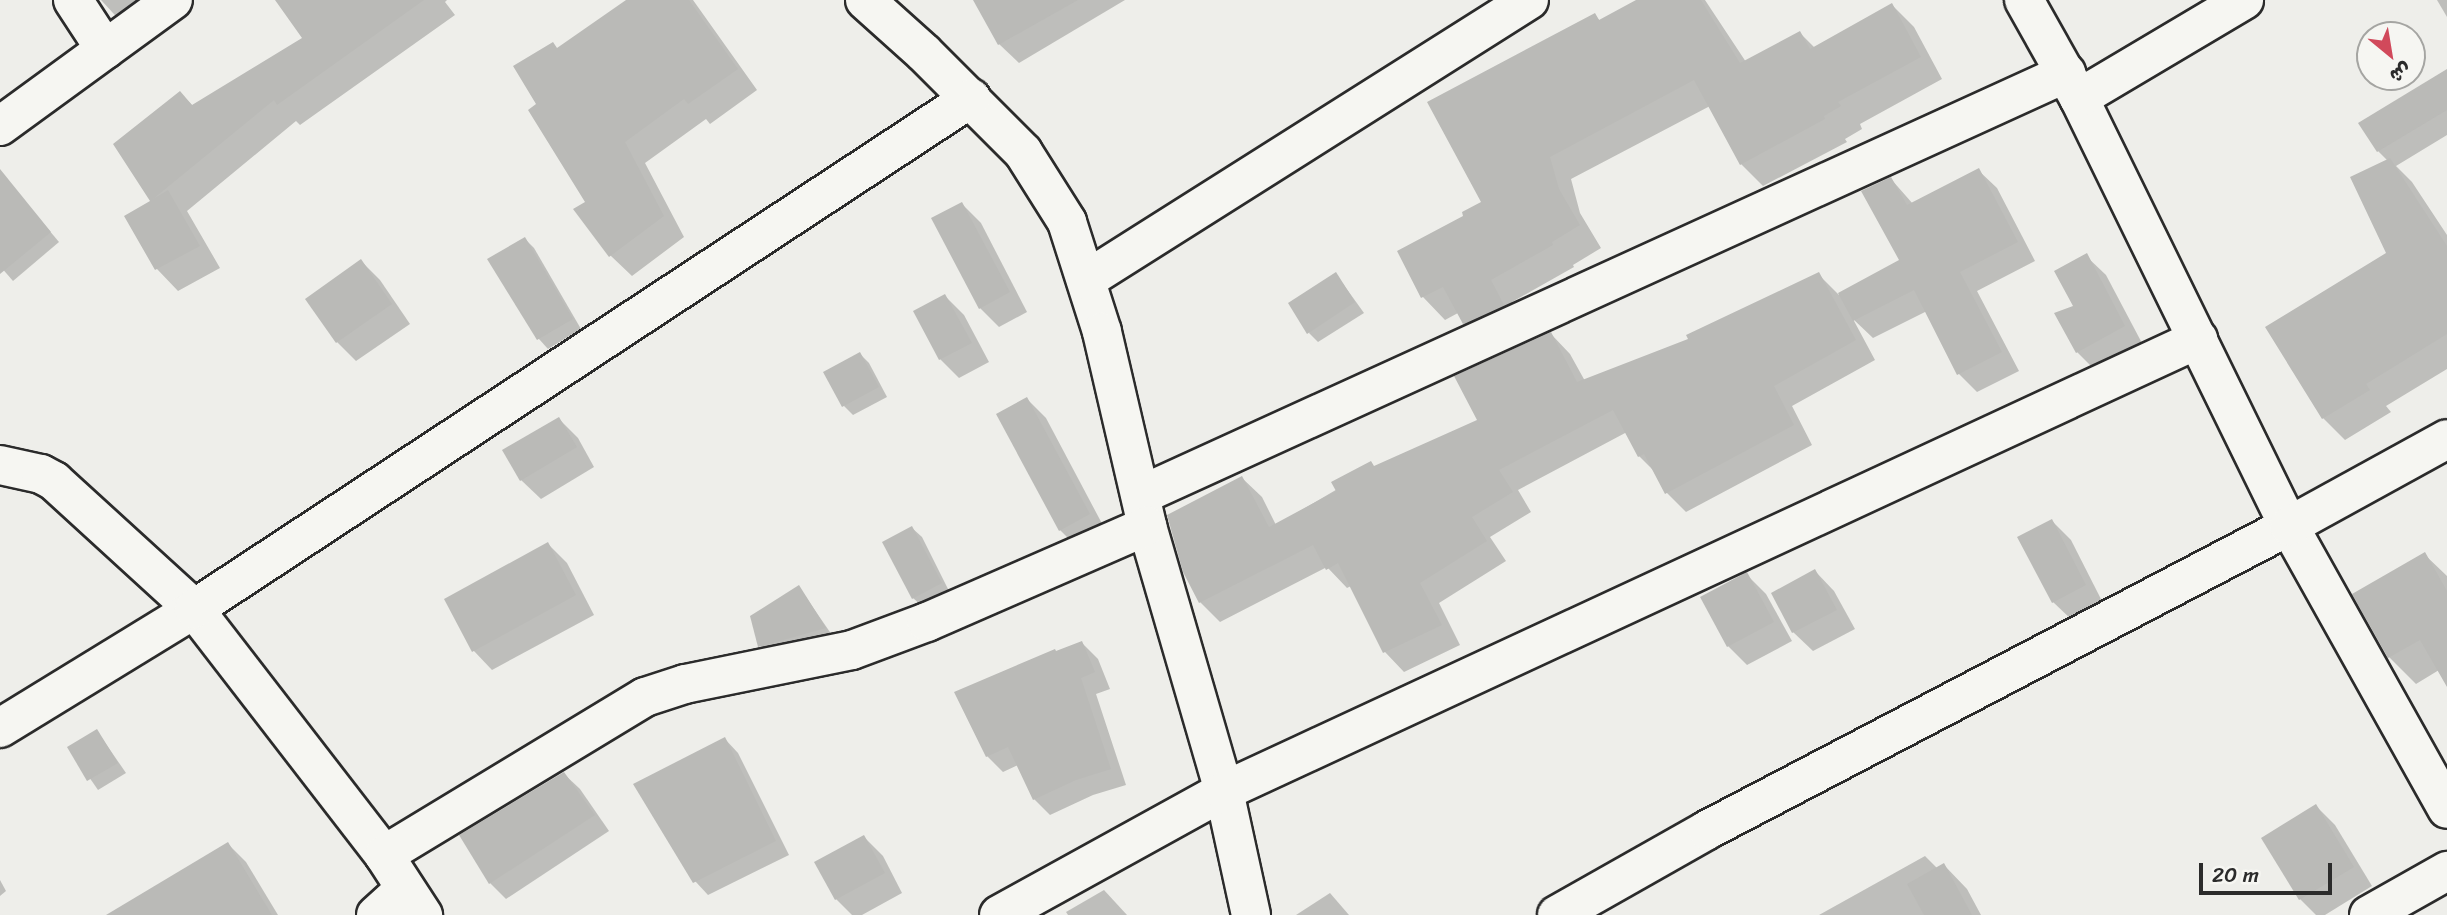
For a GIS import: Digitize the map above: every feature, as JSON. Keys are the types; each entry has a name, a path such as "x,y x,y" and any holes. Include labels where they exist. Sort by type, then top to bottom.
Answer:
{"street":[{"path":"73,0 105,49"},
{"path":"0,126 173,0"},
{"path":"1086,280 1529,0"},
{"path":"2024,0 2072,86 2289,526 2447,809"},
{"path":"384,855 645,696 685,684 852,650 926,622 1144,511 2072,86 2244,0"},
{"path":"869,1 971,98 1023,152 1067,222 1086,280 1144,511 1224,791 1251,915"},
{"path":"0,728 194,609 971,98"},
{"path":"999,915 1224,791 2198,339"},
{"path":"1556,915 1707,830 2289,526 2447,439"},
{"path":"0,466 41,474 54,481 194,609 384,855 414,902 376,915"},
{"path":"2369,915 2447,871"}],"building":[{"path":"275,0 424,0 277,105 274,100 153,199 168,190 200,246 155,270 124,216 150,201 113,144 180,91 192,105 302,38"},
{"path":"626,0 689,0 738,69 688,104 684,99 625,142 664,216 609,257 573,209 585,202 528,110 536,104 513,66 553,42 557,48"},
{"path":"973,0 1078,0 998,45"},
{"path":"1636,0 1701,0 1740,63 1800,31 1810,49 1892,3 1921,57 1838,102 1841,106 1824,116 1825,119 1740,165 1694,80 1550,157 1559,189 1580,225 1552,242 1553,245 1491,280 1504,305 1463,324 1443,287 1421,298 1397,251 1463,216 1462,212 1481,202 1427,102 1595,13 1599,20"},
{"path":"2447,69 2447,110 2377,152 2358,123 2411,91 2426,91 2426,82"},
{"path":"2390,158 2447,246 2447,334 2366,384 2370,390 2322,419 2265,327 2386,253 2350,177"},
{"path":"1979,168 2018,242 1960,272 2002,352 1957,375 1914,290 1853,321 1838,293 1899,260 1861,191 1891,177 1907,205"},
{"path":"0,169 51,232 0,274"},
{"path":"962,202 1010,292 979,309 931,218"},
{"path":"525,237 573,319 537,340 487,259"},
{"path":"2087,253 2125,326 2076,353 2054,313 2073,306 2054,271"},
{"path":"361,259 392,304 336,343 305,299"},
{"path":"1336,272 1355,302 1307,334 1288,303"},
{"path":"1819,272 1856,340 1774,386 1794,425 1665,494 1644,454 1638,457 1613,410 1499,470 1513,492 1472,517 1487,541 1420,583 1442,625 1383,653 1338,563 1326,570 1313,545 1199,603 1183,572 1167,515 1242,476 1269,527 1336,491 1331,482 1371,461 1374,466 1477,420 1454,376 1551,332 1577,382 1688,339 1686,335"},
{"path":"945,294 972,343 939,360 913,311"},
{"path":"860,352 879,387 842,407 823,372"},
{"path":"1027,397 1090,514 1059,531 996,414"},
{"path":"559,417 577,447 520,481 502,450"},
{"path":"2052,519 2086,585 2052,603 2017,537"},
{"path":"912,526 942,583 912,599 882,542"},
{"path":"548,542 576,595 472,652 444,599"},
{"path":"2425,552 2447,591 2447,687 2420,640 2388,658 2352,594"},
{"path":"1815,569 1837,610 1792,633 1771,593"},
{"path":"1747,572 1774,622 1727,647 1700,597"},
{"path":"799,585 826,628 758,647 750,616"},
{"path":"1082,641 1095,672 1081,678 1111,769 1076,780 1033,800 1008,747 986,757 954,692 1055,649 1056,651"},
{"path":"97,729 118,763 87,781 67,747"},
{"path":"725,737 776,841 693,883 633,784"},
{"path":"564,772 595,815 489,884 459,835"},
{"path":"2316,804 2354,867 2299,900 2261,838"},
{"path":"864,835 885,873 835,900 814,862"},
{"path":"228,842 272,915 106,915"},
{"path":"1944,863 1972,915 1924,915 1907,884"}]}
